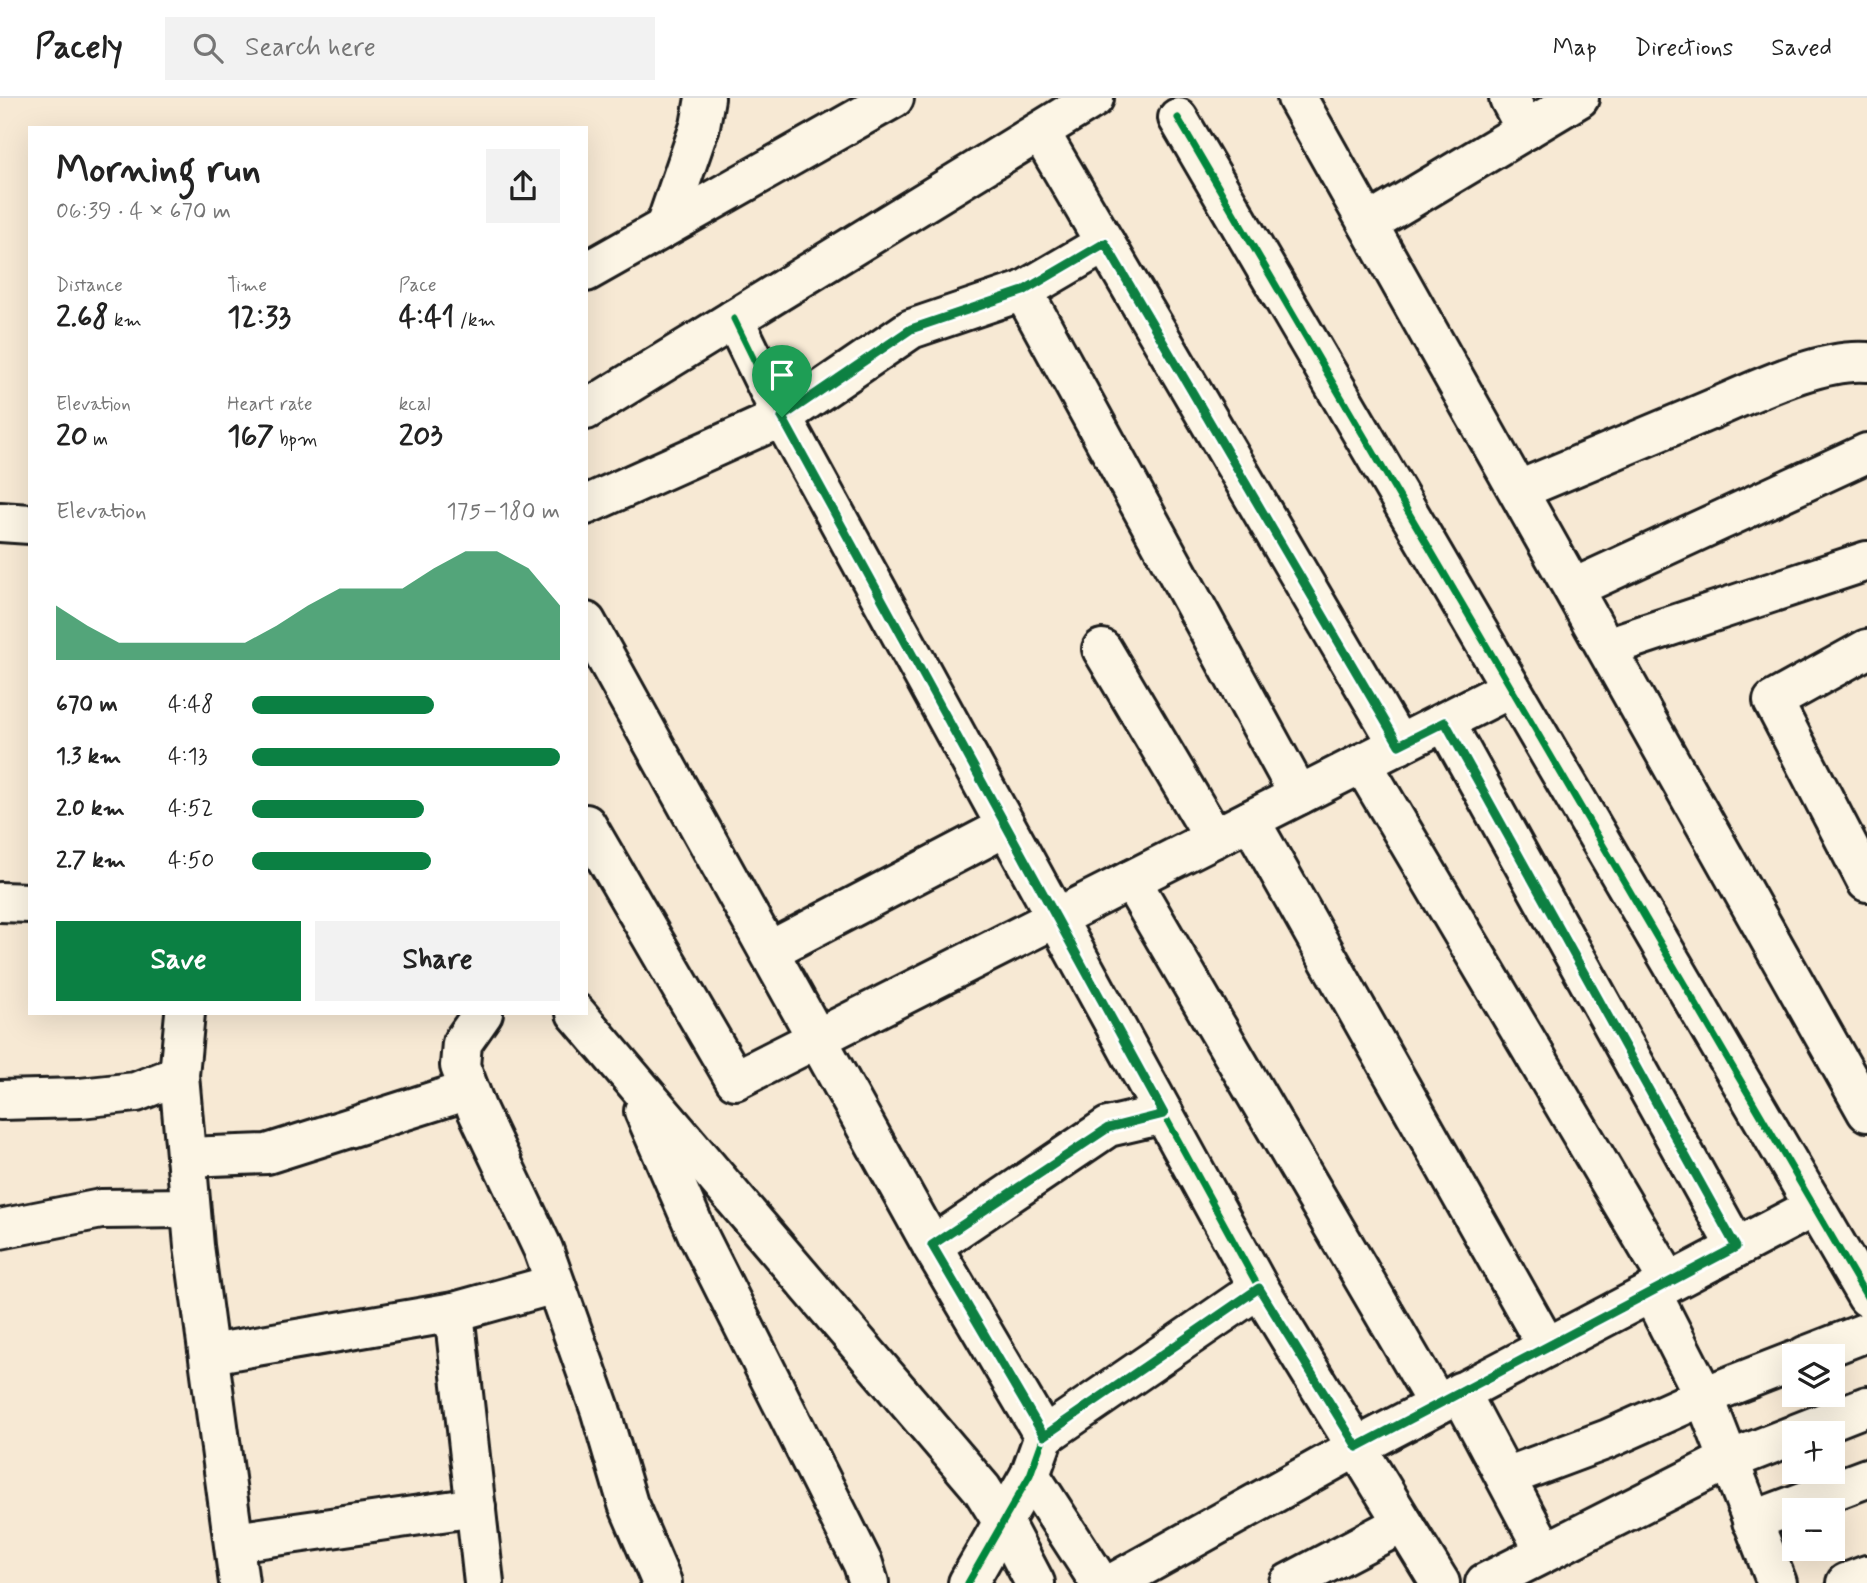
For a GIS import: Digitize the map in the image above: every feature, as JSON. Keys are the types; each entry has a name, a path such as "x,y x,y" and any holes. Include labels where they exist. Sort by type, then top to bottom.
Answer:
{"street":[{"path":"665,227 700,126 705,98"},
{"path":"588,271 894,98"},
{"path":"588,409 1094,98"},
{"path":"1297,98 1867,1112"},
{"path":"1368,224 1518,114 1579,98"},
{"path":"1178,118 1867,1297"},
{"path":"1040,132 1399,745"},
{"path":"588,504 782,417 911,329 1023,291 1105,243"},
{"path":"1023,291 1299,795"},
{"path":"734,319 782,417 1259,1288 1440,1583"},
{"path":"1519,490 1808,372 1867,362"},
{"path":"1574,588 1867,453"},
{"path":"0,522 28,524"},
{"path":"1607,647 1867,561"},
{"path":"588,626 932,1245 1044,1436"},
{"path":"1102,649 1214,838"},
{"path":"1867,649 1773,701 1867,882"},
{"path":"588,827 734,1080 1511,688"},
{"path":"1445,722 1736,1247"},
{"path":"1362,763 1660,1287 1777,1583"},
{"path":"1250,820 1547,1347"},
{"path":"769,951 1006,827"},
{"path":"1131,880 1448,1398 1506,1477 1545,1552"},
{"path":"0,902 28,903"},
{"path":"186,1015 179,1075 190,1209 239,1583"},
{"path":"483,1015 462,1043 460,1066 542,1249 600,1409 628,1504 662,1583"},
{"path":"578,1015 982,1489 1035,1583"},
{"path":"628,1074 697,1233 863,1564 869,1583"},
{"path":"0,1100 80,1098 136,1092 179,1075"},
{"path":"186,1157 267,1154 469,1090"},
{"path":"932,1245 1108,1128 1164,1114"},
{"path":"1113,1583 1448,1398 1814,1207"},
{"path":"0,1228 101,1209 190,1209"},
{"path":"210,1354 454,1312 555,1284"},
{"path":"968,1583 1030,1475 1044,1436 1259,1288"},
{"path":"454,1312 484,1583"},
{"path":"1836,1344 1867,1332"},
{"path":"1506,1477 1608,1439 1704,1396 1782,1366"},
{"path":"1829,1421 1867,1406"},
{"path":"1485,1583 1728,1461 1782,1440"},
{"path":"1030,1475 1100,1583"},
{"path":"1752,1521 1867,1478"},
{"path":"233,1542 476,1507"},
{"path":"1289,1583 1403,1523"},
{"path":"1846,1583 1867,1575"}],"cycle path":[{"path":"1178,118 1867,1297"},
{"path":"734,319 782,417 1259,1288 1044,1436 1030,1475 968,1583"}],"route":[{"path":"1105,243 1399,745 1445,722 1736,1247 1357,1447 1259,1288 1044,1436 932,1245 1108,1128 1164,1114 782,417 911,329 1023,291 1105,243"}]}
